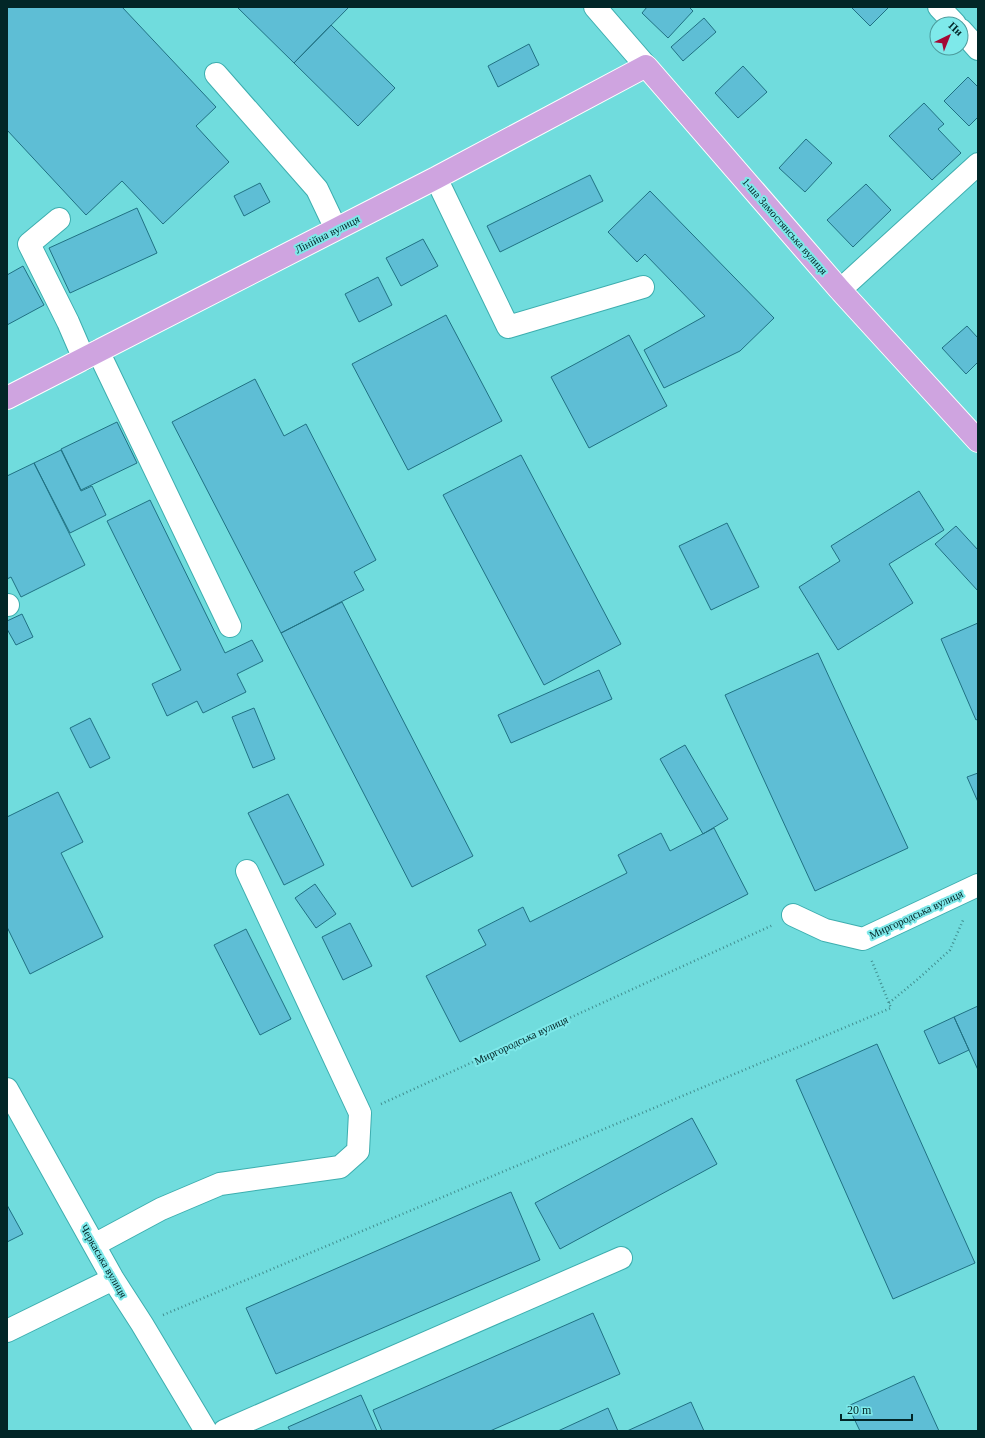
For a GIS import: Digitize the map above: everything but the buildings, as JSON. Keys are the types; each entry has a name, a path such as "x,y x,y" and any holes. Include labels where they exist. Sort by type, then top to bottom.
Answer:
{"main road":[{"name":"Лінійна вулиця","path":"7,398 436,178 646,66"},
{"name":"1-ша Замостянська вулиця","path":"646,66 840,290 978,441"}],"street":[{"name":"1-ша Замостянська вулиця","path":"595,7 646,66"},
{"path":"939,7 947,16"},
{"path":"969,39 978,49"},
{"path":"216,74 317,189 336,229"},
{"path":"840,290 978,164"},
{"path":"436,178 508,327 643,287"},
{"path":"59,219 29,244 68,322 91,355 230,626"},
{"path":"94,1245 161,1209 220,1184 340,1167 358,1151 360,1113 247,871"},
{"name":"Миргородська вулиця","path":"793,915 824,930 863,938 976,886"},
{"name":"Черкаська вулиця","path":"7,1088 113,1279 142,1324 206,1431"},
{"path":"224,1431 621,1258"},
{"path":"7,1331 113,1279"}],"path":[{"path":"889,1003 950,950 971,903 976,886"},
{"name":"Миргородська вулиця","path":"360,1113 793,915"},
{"path":"142,1324 891,1008 863,938"}]}
